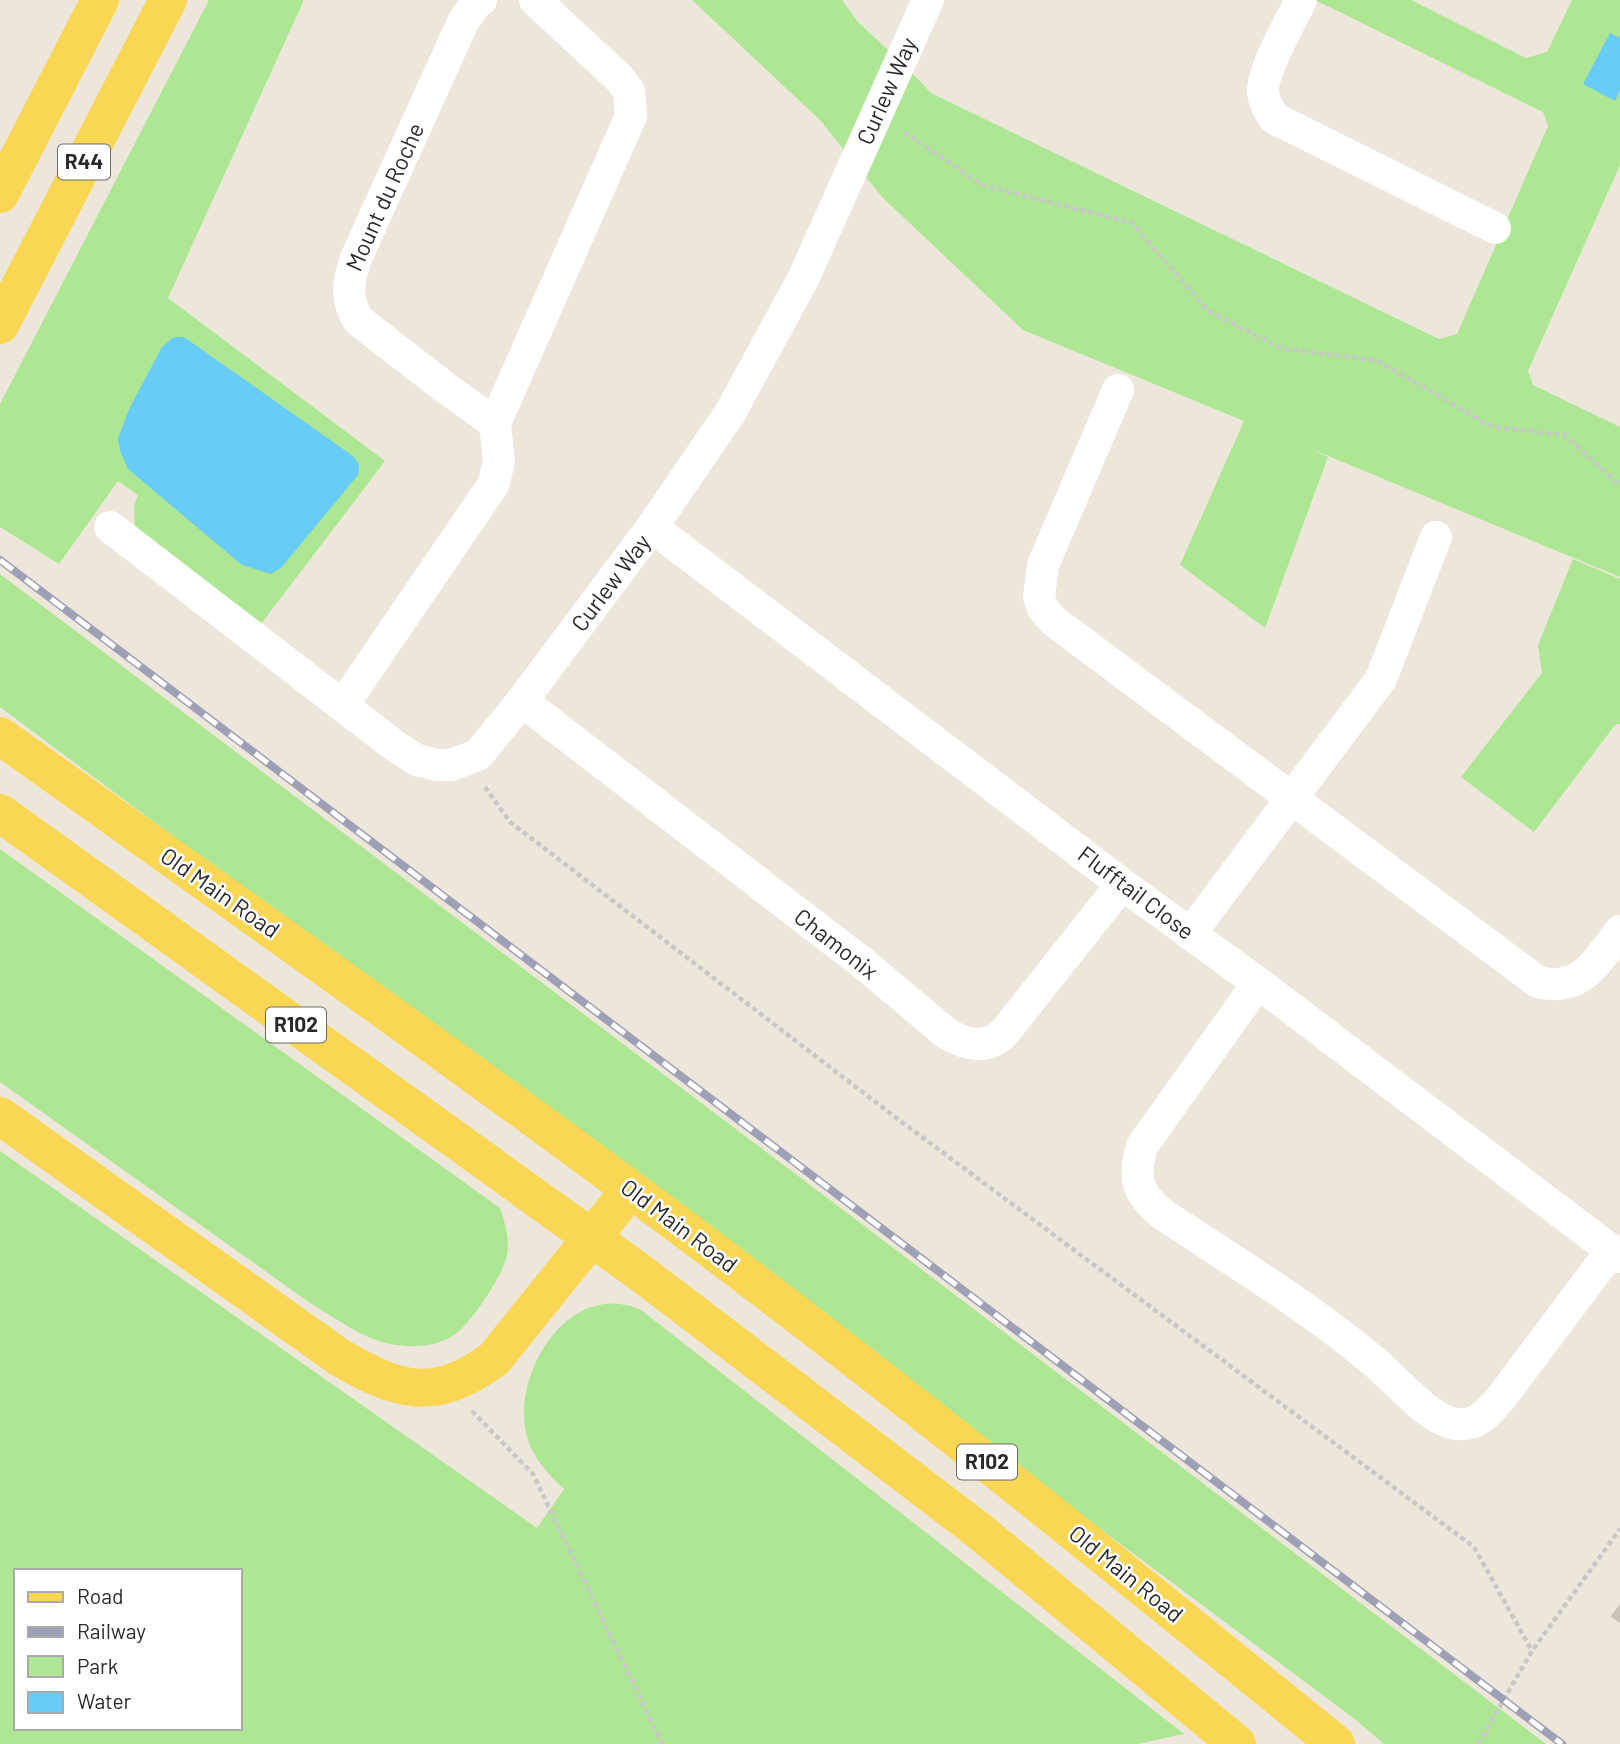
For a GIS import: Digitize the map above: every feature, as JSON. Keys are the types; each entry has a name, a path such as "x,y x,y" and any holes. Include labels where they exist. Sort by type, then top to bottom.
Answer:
{"main road":[{"name":"R44","path":"0,194 100,0"},
{"name":"R44","path":"0,325 168,0"},
{"name":"Old Main Road","path":"0,736 359,991 630,1190 1015,1483 1336,1744"},
{"name":"R102","path":"0,813 592,1238 978,1530 1237,1744"},
{"path":"0,1116 339,1357 373,1377 394,1385 423,1388 447,1385 473,1374 494,1359 630,1190"}],"street":[{"name":"Mount du Roche","path":"481,0 463,22 356,258 348,294 351,308 358,320 495,423"},
{"path":"344,705 493,485 499,462 495,423 631,116 629,91 619,78 536,0"},
{"name":"Curlew Way","path":"466,761 478,755 522,701 652,527 730,412 803,279 928,0"},
{"path":"1301,0 1266,75 1263,91 1266,107 1274,118 1495,228"},
{"path":"1118,390 1043,565 1039,597 1043,609 1055,622 1538,982 1563,985 1575,982 1595,963 1620,931"},
{"path":"110,527 416,760 436,765 466,761"},
{"name":"Flufftail Close","path":"652,527 1616,1254"},
{"path":"1190,934 1381,679 1391,659 1436,537"},
{"name":"Chamonix","path":"522,701 864,964 947,1034 960,1041 982,1045 1004,1033 1122,884"},
{"path":"1258,983 1142,1146 1137,1163 1139,1189 1146,1201 1161,1213 1350,1342 1427,1409 1443,1420 1457,1424 1473,1423 1485,1416 1616,1254"}],"path":[{"path":"876,116 982,185 1132,223 1208,311 1281,348 1378,361 1492,427 1565,435 1620,486"},
{"path":"466,761 510,822 900,1119 1474,1547 1532,1651"},
{"path":"447,1385 533,1474 663,1744"},
{"path":"1478,1744 1532,1651 1620,1529"}],"green space":[{"path":"209,0 304,0 168,298 385,461 261,624 135,528 134,506 138,495 118,481 59,564 0,527 0,404"},
{"path":"692,0 842,0 858,22 889,51 845,151 820,120"},
{"path":"1315,0 1411,0 1526,58 1547,52 1572,0 1620,0 1620,165 1528,371 1533,385 1620,427 1620,577 1304,446 1328,457 1265,628 1180,565 1244,421 1023,330 883,198 866,177 912,73 931,93 1439,339 1457,334 1548,126 1543,112"},
{"path":"1573,559 1620,579 1620,724 1615,725 1534,832 1461,777 1542,673 1538,645"},
{"path":"0,574 1546,1744 1384,1744 1356,1720 0,707"},
{"path":"0,849 500,1208 507,1237 505,1263 485,1298 461,1329 441,1342 412,1346 385,1343 352,1328 310,1303 0,1082"},
{"path":"0,1151 537,1528 564,1489 539,1461 530,1446 525,1427 525,1403 530,1378 540,1355 554,1334 572,1317 593,1306 616,1304 641,1310 1184,1734 1137,1744 0,1744"}],"water":[{"path":"1610,33 1620,38 1620,91 1615,101 1583,84"},
{"path":"174,337 184,337 353,456 359,464 358,475 281,568 271,574 242,565 128,469 120,451 118,438 130,407 162,347"}],"building":[{"path":"1620,1606 1620,1622 1612,1616"}],"railway":[{"path":"0,560 1562,1744"}]}
